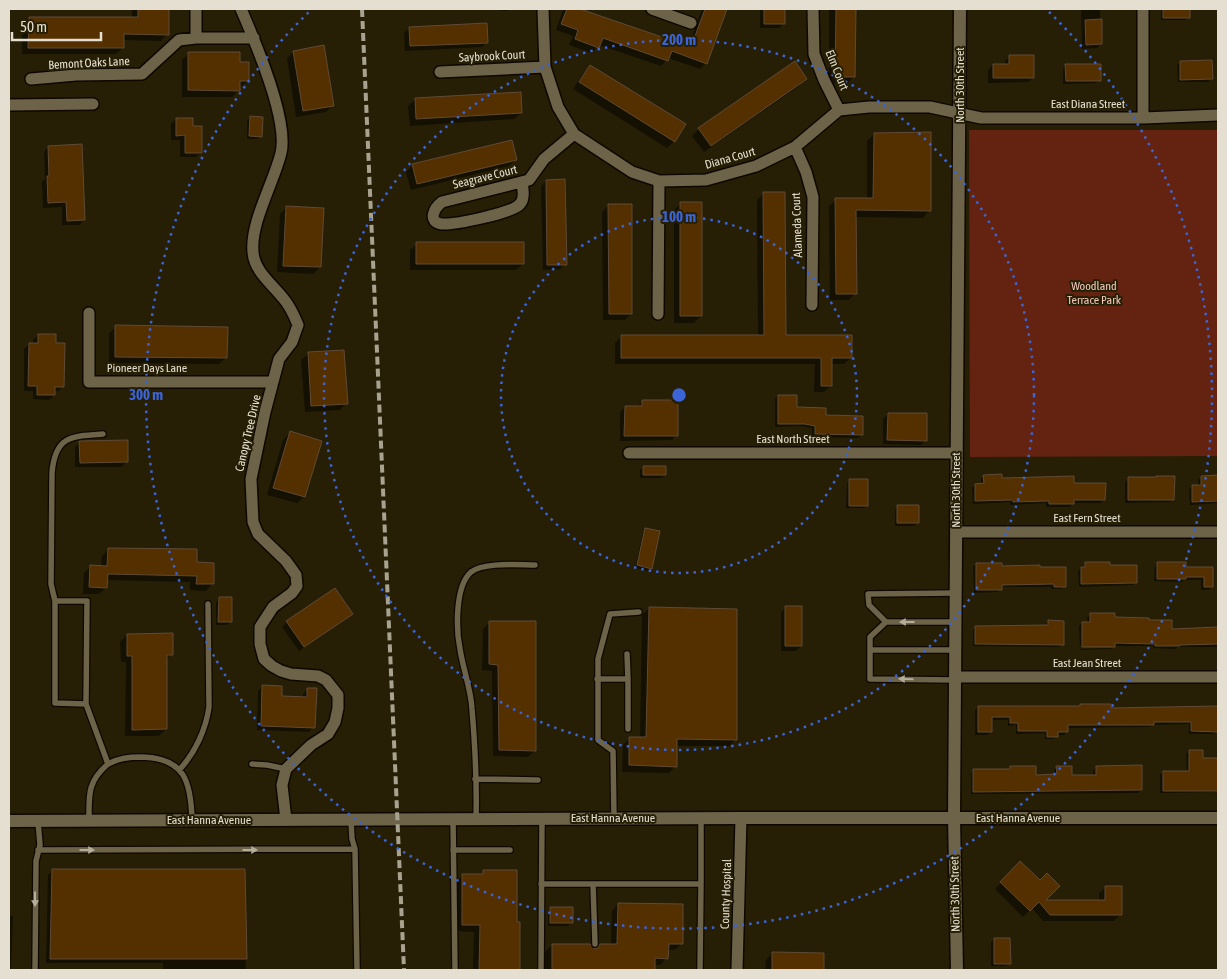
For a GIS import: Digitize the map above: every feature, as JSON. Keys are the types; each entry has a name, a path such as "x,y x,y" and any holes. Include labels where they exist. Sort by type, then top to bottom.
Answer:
{"street":[{"path":"196,9 196,38"},
{"name":"Canopy Tree Drive","path":"241,9 254,38 277,108 282,138 281,153 255,232 252,252 258,270 292,310 298,325 292,342 279,359 252,473 253,522 258,534 286,561 296,575 297,586 292,593 273,606 260,627 260,644 264,659 272,666 292,674 318,676 326,680 338,695 335,722 328,734 310,745 286,769"},
{"name":"Diana Court","path":"543,9 545,67 558,107 574,134 632,172 659,181 706,180 756,166 795,147 839,110"},
{"path":"652,9 691,23"},
{"name":"Elm Court","path":"813,9 814,54 839,110"},
{"name":"North 30th Street","path":"957,970 954,818 960,9"},
{"path":"1143,9 1143,118"},
{"name":"Bemont Oaks Lane","path":"31,80 76,75 142,74 179,40 196,38 254,38"},
{"name":"Saybrook Court","path":"440,72 545,67"},
{"path":"9,105 93,104"},
{"path":"839,110 869,107 930,107 959,112"},
{"name":"East Diana Street","path":"959,112 981,118 1143,118 1218,115"},
{"name":"Seagrave Court","path":"522,182 522,200 520,205 512,209 468,222 440,224 435,220 434,210 442,202 529,180 544,159 574,134"},
{"name":"Alameda Court","path":"795,147 806,172 812,196 812,305"},
{"path":"658,314 659,181"},
{"name":"Pioneer Days Lane","path":"90,313 89,382 274,382"},
{"name":"East North Street","path":"629,453 956,453"},
{"name":"East Fern Street","path":"956,532 1218,532"},
{"name":"East Jean Street","path":"955,679 1218,676"},
{"path":"286,769 282,785 286,820"},
{"name":"County Hospital","path":"737,970 742,818"},
{"name":"East Hanna Avenue","path":"9,821 1218,818"}],"lane":[{"path":"86,704 54,703 55,601 51,584 53,458 58,448 66,440 78,435 103,434"},
{"path":"476,819 472,706 459,646 458,605 460,596 466,578 470,573 480,568 534,565"},
{"path":"886,622 869,605 868,594 956,593"},
{"path":"55,601 87,601 86,704 108,764"},
{"path":"180,769 187,761 207,721 209,707 208,604"},
{"path":"614,818 613,750 598,740 598,660 610,614 639,612"},
{"path":"955,622 886,622 870,637 870,678 955,679"},
{"path":"870,650 955,650"},
{"path":"627,654 628,730"},
{"path":"597,679 628,679"},
{"path":"89,821 91,784 99,771 117,759 151,758 164,760 180,769 185,776 189,788 192,820"},
{"path":"252,764 286,769"},
{"path":"475,779 538,780"},
{"path":"700,970 701,818"},
{"path":"351,819 352,840 355,850 357,970"},
{"path":"453,819 456,970"},
{"path":"541,970 542,819"},
{"path":"35,970 36,862 40,845 38,821"},
{"path":"38,850 355,850"},
{"path":"453,850 510,850"},
{"path":"541,884 701,884"},
{"path":"593,884 595,944"}],"green space":[{"name":"Woodland Terrace Park","path":"969,130 1218,130 1218,456 970,457"}],"building":[{"path":"138,9 169,9 169,35 124,34 124,48 28,48 29,17 138,17"},
{"path":"567,9 580,9 691,47 705,9 727,9 707,64 672,51 668,61 603,38 599,48 575,39 578,30 561,24"},
{"path":"764,9 785,9 785,24 764,24"},
{"path":"836,9 856,9 855,77 835,77"},
{"path":"1163,9 1190,9 1190,18 1163,18"},
{"path":"1102,19 1102,44 1086,45 1085,20"},
{"path":"487,23 488,43 410,46 409,27"},
{"path":"324,45 334,106 303,111 293,51"},
{"path":"188,52 240,52 240,62 249,62 249,81 240,81 240,91 188,90"},
{"path":"1009,55 1034,55 1034,78 993,78 993,64 1009,64"},
{"path":"1212,60 1213,79 1180,80 1180,61"},
{"path":"795,61 807,79 711,146 698,128"},
{"path":"1065,64 1101,64 1101,81 1066,81"},
{"path":"590,65 686,124 675,142 579,82"},
{"path":"521,92 522,113 416,119 415,98"},
{"path":"250,116 263,117 262,137 249,136"},
{"path":"176,118 193,118 193,126 202,126 202,153 185,153 185,135 176,136"},
{"path":"931,132 931,211 856,210 857,294 836,294 835,198 873,198 874,133"},
{"path":"512,140 517,160 417,184 412,164"},
{"path":"82,144 85,220 67,221 66,202 48,203 48,146"},
{"path":"565,179 567,265 547,265 546,180"},
{"path":"763,192 785,192 786,335 852,335 852,358 832,358 832,386 821,386 821,358 621,358 621,335 764,335"},
{"path":"680,202 702,202 702,316 680,316"},
{"path":"608,204 632,204 632,314 609,314"},
{"path":"286,206 324,208 321,267 283,266"},
{"path":"416,242 524,242 524,264 416,264"},
{"path":"115,325 228,327 227,358 115,357"},
{"path":"38,334 56,334 56,343 65,343 64,387 55,387 55,395 37,395 37,386 28,386 29,343 38,343"},
{"path":"344,350 348,404 311,406 308,352"},
{"path":"778,395 797,395 797,407 826,408 826,415 863,416 863,435 815,434 815,426 778,424"},
{"path":"642,400 678,400 678,436 624,436 625,406 642,406"},
{"path":"888,413 927,413 927,441 887,440"},
{"path":"290,431 322,441 305,497 273,488"},
{"path":"128,440 128,462 80,463 79,441"},
{"path":"643,466 666,466 666,475 643,475"},
{"path":"1002,474 1002,478 1074,476 1074,483 1106,483 1105,500 1074,500 1074,504 1049,504 1049,501 975,501 975,484 984,483 983,475"},
{"path":"1218,475 1218,501 1192,502 1192,485 1201,485 1201,476"},
{"path":"1175,476 1174,500 1128,500 1128,477"},
{"path":"849,479 868,479 868,506 849,506"},
{"path":"897,505 919,505 919,523 897,523"},
{"path":"645,528 660,531 652,569 637,565"},
{"path":"108,548 197,549 197,562 214,563 214,584 196,584 197,576 108,574 107,588 89,587 90,565 107,566"},
{"path":"1085,562 1110,562 1110,565 1137,565 1137,583 1081,584 1081,567 1085,567"},
{"path":"1157,562 1186,562 1186,567 1213,567 1213,587 1204,587 1204,577 1157,579"},
{"path":"976,563 1002,563 1002,566 1040,565 1040,567 1066,567 1066,587 1054,587 1054,584 1002,585 1002,590 976,590"},
{"path":"335,588 353,614 304,647 286,621"},
{"path":"219,597 232,597 232,622 218,622"},
{"path":"785,606 802,606 802,646 785,646"},
{"path":"649,607 737,609 737,740 677,739 677,767 629,765 629,737 646,737"},
{"path":"1090,613 1115,613 1115,617 1172,620 1172,629 1218,627 1218,644 1155,646 1155,644 1115,643 1115,647 1082,647 1082,622 1090,622"},
{"path":"1048,620 1064,621 1064,645 975,644 975,626 1048,625"},
{"path":"489,621 536,621 536,751 499,750 498,665 489,664"},
{"path":"173,633 173,655 167,655 167,729 132,730 132,656 127,656 127,634"},
{"path":"262,685 282,686 282,696 307,697 307,688 317,688 315,728 261,726"},
{"path":"1080,704 1111,704 1111,708 1218,706 1218,732 1191,731 1191,722 1154,722 1154,725 1068,725 1068,732 1058,732 1058,737 1047,737 1047,731 1018,731 1018,723 1010,723 1010,717 992,717 992,732 978,732 978,706 1080,706"},
{"path":"1189,750 1203,750 1203,758 1218,758 1218,791 1163,791 1163,771 1189,771"},
{"path":"1142,765 1142,790 973,792 973,769 1010,769 1010,766 1036,766 1036,775 1057,774 1056,766 1072,766 1072,775 1096,775 1096,766"},
{"path":"1020,861 1040,880 1047,873 1060,886 1046,900 1105,900 1105,886 1122,886 1122,915 1050,915 1039,902 1030,911 1000,882"},
{"path":"52,869 245,869 247,959 50,959"},
{"path":"483,870 517,870 517,922 520,922 520,970 479,970 480,925 462,925 462,874 483,874"},
{"path":"618,903 683,904 683,944 669,944 668,959 655,958 655,970 552,970 552,944 590,944 595,949 600,944 617,944"},
{"path":"550,907 573,907 573,923 550,923"},
{"path":"994,938 1010,938 1011,964 994,964"},
{"path":"772,952 824,953 824,970 772,970"}],"railway":[{"path":"362,9 404,970"}]}
